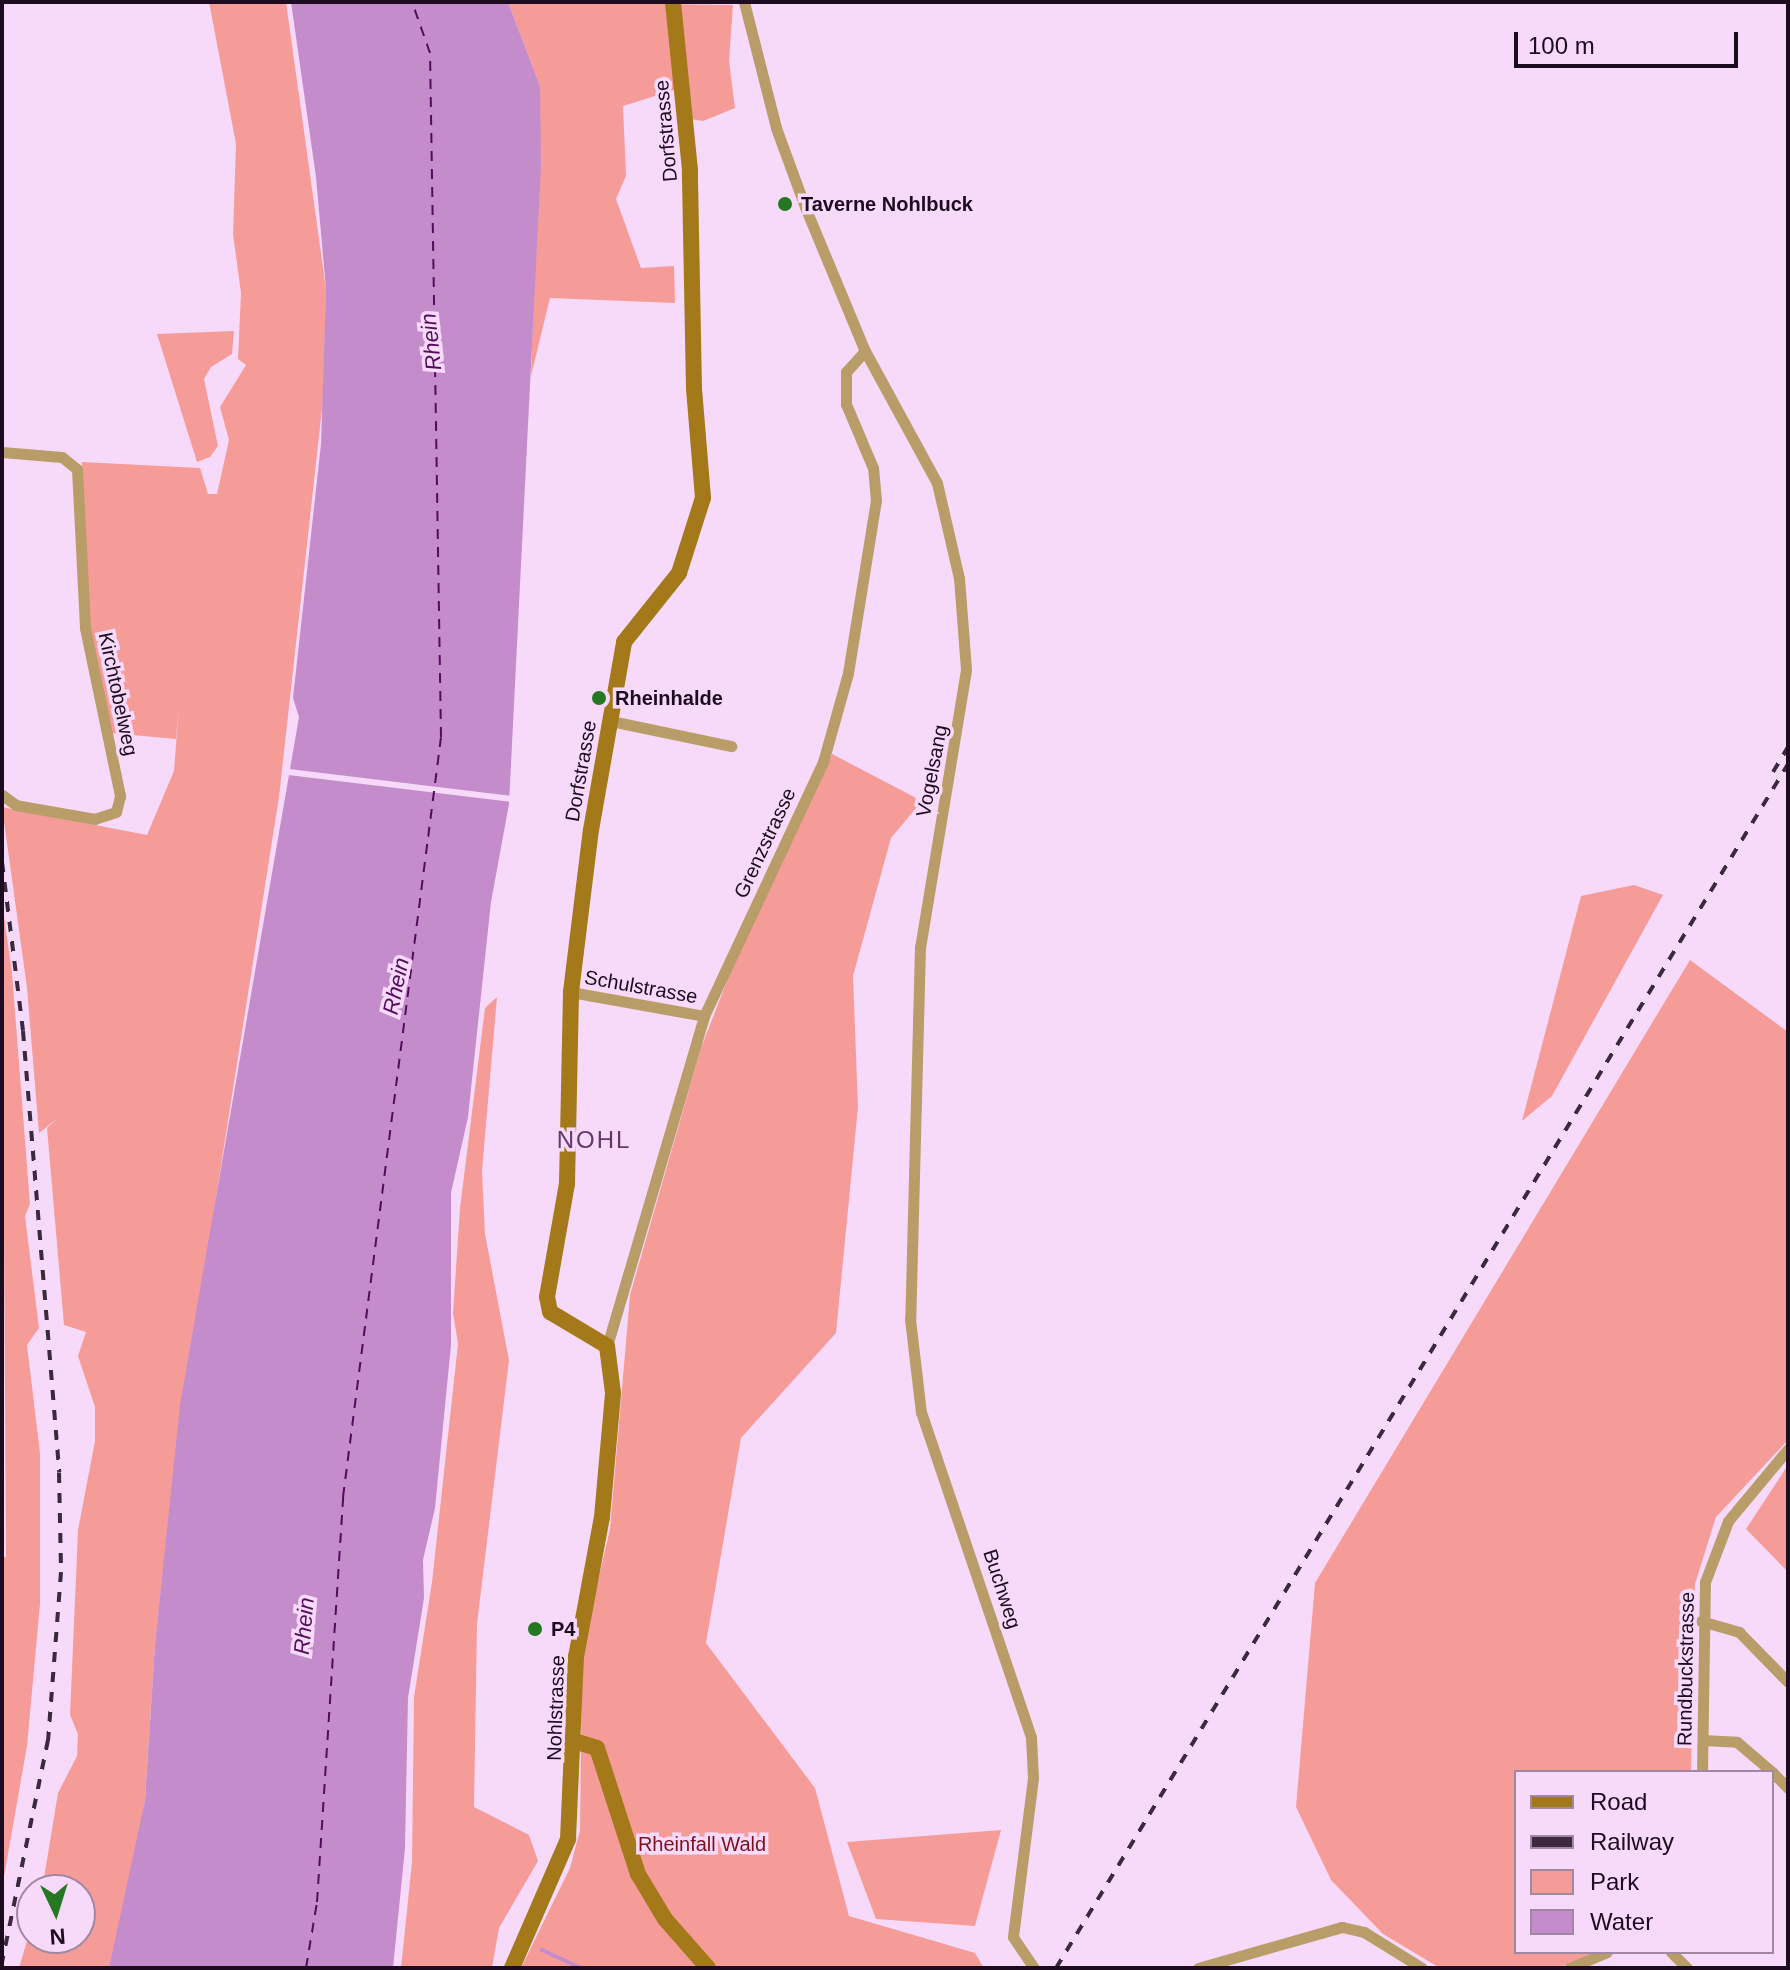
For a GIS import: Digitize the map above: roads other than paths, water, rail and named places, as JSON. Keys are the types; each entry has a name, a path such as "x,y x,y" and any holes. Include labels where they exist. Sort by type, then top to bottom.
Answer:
{"street":[{"name":"Dorfstrasse","path":"607,1346 550,1312 547,1297 567,1184 571,992 591,830 624,642 679,573 693,540 703,498 694,388 690,170 673,2"},
{"name":"Vogelsang","path":"744,2 776,128 865,351 937,483 959,578 966,670 920,947 913,1217"},
{"name":"Grenzstrasse","path":"607,1346 704,1016 823,762 848,673 876,483 846,404 845,388 846,372 865,351"},
{"name":"Kirchtobelweg","path":"2,452 73,461 79,476 85,628 119,805 109,817 95,819 16,805 2,795"},
{"path":"611,721 731,746"},
{"name":"Schulstrasse","path":"571,992 704,1016"},
{"name":"Buchweg","path":"913,1217 910,1319 921,1412 1031,1737 1033,1778 1013,1937 1034,1968"},
{"name":"Nohlstrasse","path":"512,1968 568,1839 576,1657 602,1517 612,1414 614,1374 607,1346"},
{"name":"Rundbuckstrasse","path":"1702,1770 1701,1621 1705,1582 1728,1521 1788,1449"},
{"path":"1701,1621 1739,1632 1788,1682"},
{"path":"1703,1740 1737,1742 1770,1770"},
{"path":"574,1741 597,1748 638,1874 665,1919 708,1968"},
{"path":"1198,1968 1342,1927 1364,1932 1422,1968"},
{"path":"1569,1968 1602,1954"}],"water":[{"name":"Rhein","path":"291,2 508,2 540,86 541,166 509,804 491,902 468,1117 451,1193 451,1345 435,1508 423,1560 424,1598 408,1698 405,1848 393,1968 109,1968 145,1800 155,1645 180,1405 299,717 293,698 321,444 326,289 316,177"}],"waterway":[{"path":"542,1950 581,1968"}],"railway":[{"path":"1773,772 1788,747"},
{"path":"1056,1968 1788,764"},
{"path":"2,862 23,1031 59,1473 61,1572 48,1740 2,1962"}],"place":[{"name":"Taverne Nohlbuck","path":"785,204"},
{"name":"Rheinhalde","path":"599,698"},
{"name":"P4","path":"535,1629"}],"district":[{"name":"NOHL","path":"594,1140"}],"park label":[{"name":"Rheinfall Wald","path":"702,1844"}]}
